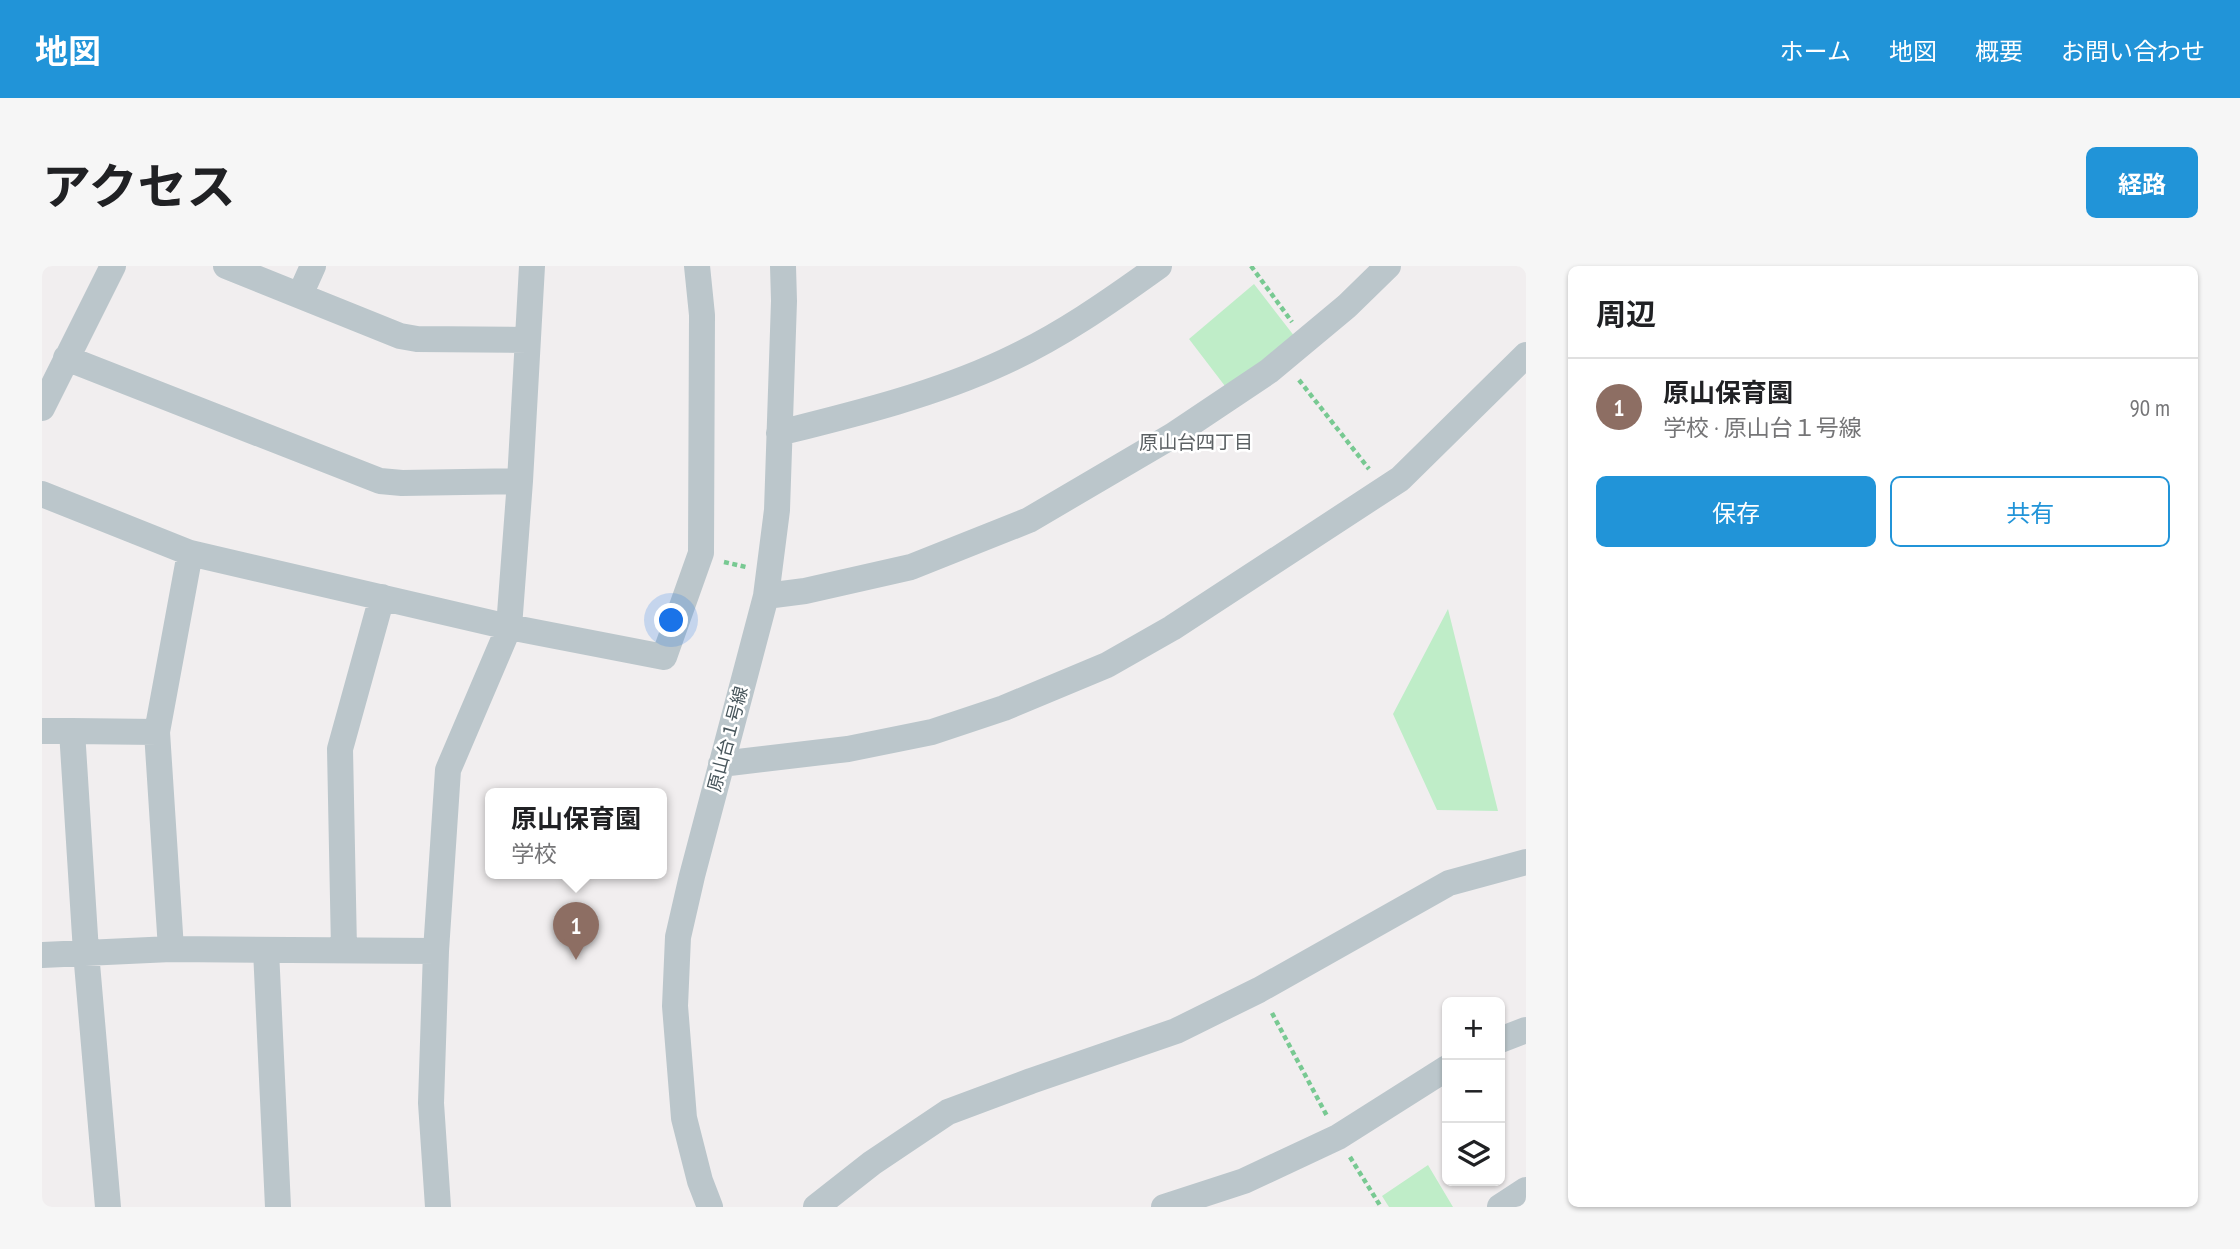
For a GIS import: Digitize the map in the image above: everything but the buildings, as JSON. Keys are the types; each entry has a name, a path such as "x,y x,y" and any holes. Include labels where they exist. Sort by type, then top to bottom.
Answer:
{"street":[{"path":"42,408 113,266"},
{"path":"226,266 400,336 416,339 527,340"},
{"path":"300,295 313,266"},
{"path":"438,1207 431,1103 436,951 448,770 509,627 532,266"},
{"path":"42,494 190,553 509,627 664,657 701,553 702,315 697,266"},
{"path":"779,433 861,413 964,379 1006,361 1070,327 1158,266"},
{"path":"766,596 805,591 911,568 1030,520 1172,436 1283,360 1347,306 1388,266"},
{"name":"原山台１号線","path":"710,1207 700,1181 684,1118 676,1006 678,937 766,596 778,510 785,267"},
{"path":"721,764 848,749 932,732 1042,694 1107,665 1172,628 1401,479 1526,355"},
{"path":"66,358 380,481 520,481"},
{"path":"171,949 157,732 190,553"},
{"path":"344,949 340,749 382,597"},
{"path":"72,730 86,952 108,1207"},
{"path":"42,731 157,732"},
{"path":"816,1207 872,1163 948,1112 1176,1031 1259,990 1449,883 1526,862"},
{"path":"42,955 171,949 436,951"},
{"path":"266,950 278,1207"},
{"path":"1505,1038 1526,1030"},
{"path":"1164,1207 1244,1181 1338,1137 1442,1071"},
{"path":"1500,1207 1526,1190"}],"path":[{"path":"1251,266 1306,340"},
{"path":"1283,360 1384,489"},
{"path":"1259,990 1338,1137 1381,1207"}],"green space":[{"path":"1254,284 1295,337 1228,390 1189,339"},
{"path":"1448,609 1498,811 1437,810 1393,714"},
{"path":"1428,1165 1453,1207 1389,1207 1382,1196"}],"place":[{"name":"原山保育園","path":"576,960"}],"district":[{"name":"原山台四丁目","path":"1196,442"}]}
